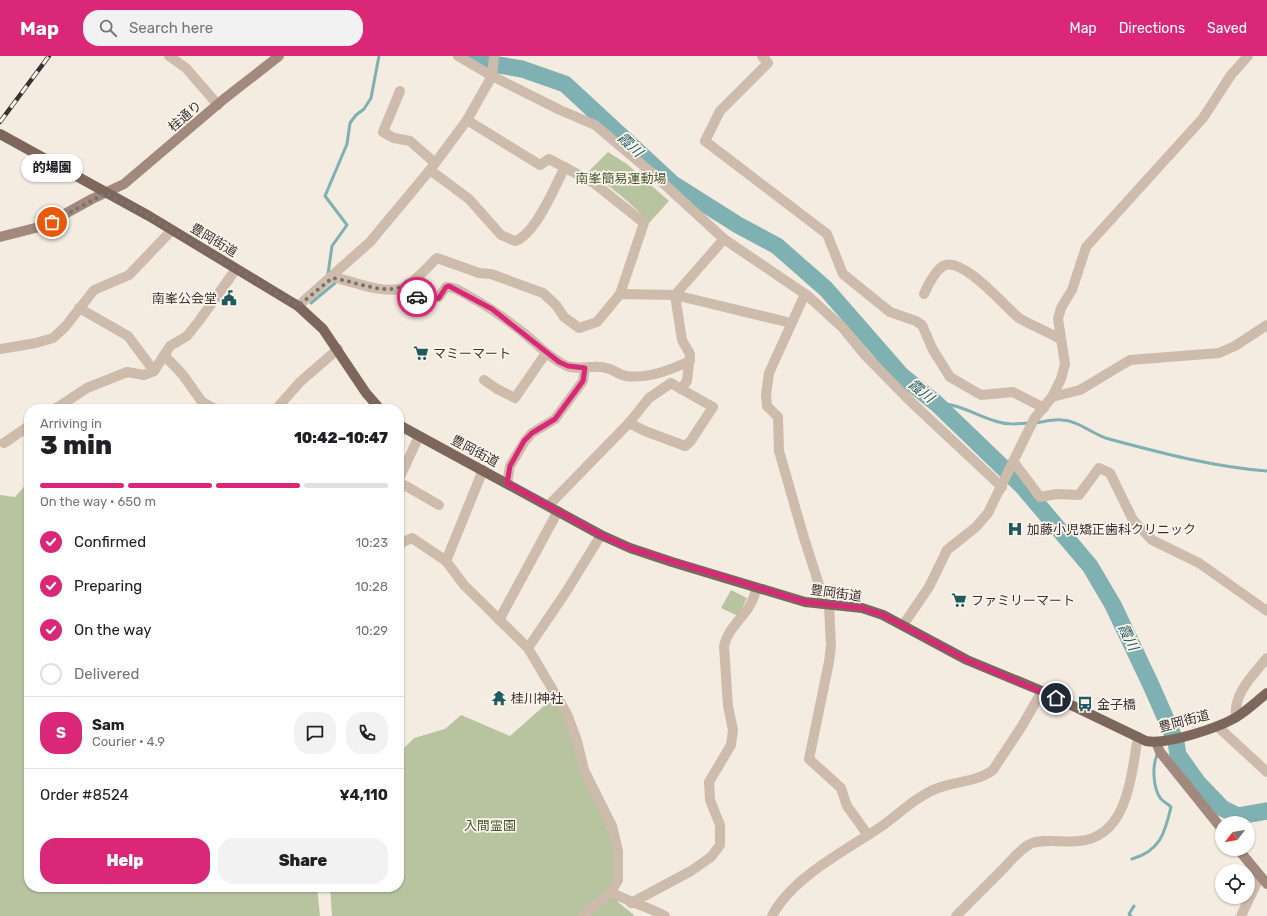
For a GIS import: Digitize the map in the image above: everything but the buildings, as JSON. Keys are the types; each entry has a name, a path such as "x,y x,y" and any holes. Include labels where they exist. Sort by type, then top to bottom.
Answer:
{"main road":[{"name":"豊岡街道","path":"0,134 172,230 298,306 323,329 338,349 366,393 376,404"},
{"name":"豊岡街道","path":"404,427 601,535 630,548 805,602 862,608 883,615 967,660 1042,691 1138,737 1162,742 1217,726 1236,717 1267,693"}],"street":[{"path":"169,56 186,68 218,105"},
{"name":"桂通り","path":"0,237 43,226 124,184 279,56"},
{"path":"458,56 492,76 560,110 595,125 652,173 724,239 805,294 843,328 870,360 908,399 1004,484"},
{"path":"298,306 332,278 370,242 433,166 467,120 492,76 494,56"},
{"path":"762,56 768,63 720,111 705,141 827,234 843,274 890,312 916,320 922,325 933,350 950,377 981,395 1013,392 1044,408"},
{"path":"903,625 929,588 947,550 955,546 976,527 988,513 1004,484 1034,419 1052,397 1065,364 1058,319 1061,308 1072,290 1086,247 1203,118 1231,75 1248,56"},
{"path":"400,91 383,132 394,138 410,141 433,166 469,199 501,235 515,241 521,239 542,214 565,167"},
{"path":"332,278 351,280 379,289 400,289 408,284 437,258 479,273 492,274 543,293 556,305 564,317 579,328 597,322 620,294 644,223 604,190 565,167 549,159 540,165 467,120"},
{"path":"0,349 36,343 53,338 65,327 94,290 128,275 172,230"},
{"path":"675,295 724,239"},
{"path":"924,294 932,280 943,266 950,265 959,267 991,291 1020,318 1060,339"},
{"path":"63,404 87,388 127,372 144,375 154,371 170,346 186,336 199,321 236,268"},
{"path":"408,284 417,297 421,300 439,298 446,287 463,293 492,309 526,335 546,353 568,366 585,368 595,366 606,368 625,376 656,374 690,361"},
{"path":"620,294 675,295 791,323"},
{"path":"805,294 769,373 766,395 767,406 778,417 779,451 804,538 826,604 831,646 809,760 841,788 847,806 868,835"},
{"path":"675,295 682,340 690,354 687,381 681,388"},
{"path":"79,308 128,336 154,371"},
{"path":"1052,397 1080,390 1130,360 1219,353 1235,346 1267,325"},
{"path":"280,404 300,382 338,349"},
{"path":"484,380 497,389 515,398 546,353"},
{"path":"164,355 183,375 202,402 206,404"},
{"path":"507,483 510,466 524,441 532,433 555,419 583,381 585,368"},
{"path":"548,506 629,423 649,398 671,383 713,407 690,442 685,446 644,431 629,423"},
{"path":"4,443 24,429"},
{"path":"404,469 419,436"},
{"path":"1012,464 1040,497 1057,494 1079,495 1099,468 1110,473 1133,520 1152,540 1198,563 1267,611"},
{"path":"446,562 483,470"},
{"path":"404,483 439,505"},
{"path":"499,620 558,511"},
{"path":"528,648 566,592 601,535"},
{"path":"404,542 412,538 446,562 464,586 528,648 567,714 577,741 584,770 615,833 618,846 618,880 611,892 582,916"},
{"path":"631,902 696,868 711,857 720,845 720,825 710,800 709,782 731,745 733,730 728,706 724,646 726,638 746,614 755,596 756,588"},
{"path":"1236,717 1235,710 1240,695 1249,680 1267,658"},
{"path":"772,916 786,897 800,884 914,802 938,788 972,780 993,770 1019,732 1042,691"},
{"path":"1217,726 1267,772"},
{"path":"956,916 1028,846 1039,842 1084,841 1100,836 1111,827 1115,821 1133,771 1138,737"},
{"path":"1162,742 1160,752 1215,820"},
{"path":"1244,856 1267,884"},
{"path":"1241,916 1260,876"},
{"path":"611,892 631,902 649,907 664,916"}],"green space":[{"name":"南峯簡易運動場","path":"608,152 627,164 669,201 649,223 620,195 588,172"},
{"path":"24,487 24,892 318,892 320,916 0,916 0,495 15,497"},
{"path":"731,590 747,598 738,616 721,608"},
{"name":"入間霊園","path":"555,700 562,713 614,848 618,902 634,915 633,916 332,916 330,892 404,892 404,748 414,738 445,729 461,715 510,736 544,706"}],"waterway":[{"path":"330,276 328,274 332,246 347,225 325,196 347,144 350,123 356,115 364,109 371,98 379,56"},
{"name":"霞川","path":"473,56 487,63 522,69 565,84 673,184 738,225 777,246 826,289 902,376 936,403 1023,487 1090,566 1113,605 1151,685 1176,742 1178,755 1198,783 1222,808 1238,816 1267,811"},
{"path":"311,303 335,283 333,281"},
{"path":"936,403 959,407 988,419 1003,423 1029,423"},
{"path":"1035,423 1055,420 1069,421 1081,425 1103,437 1148,449 1207,463 1267,471"},
{"path":"1132,859 1141,856 1155,846 1160,840 1169,816 1171,807 1161,799 1156,790 1154,766 1157,755"},
{"path":"1131,916 1129,914 1134,906"}],"railway":[{"path":"0,122 49,56"}],"way so far":[{"path":"52,222 92,199 106,193 149,216 298,306 332,278 351,280 379,289 400,289 408,284 417,297"}],"place":[{"name":"的場園","path":"52,222"},
{"name":"南峯公会堂","path":"229,298"},
{"name":"マミーマート","path":"421,353"},
{"name":"加藤小児矯正歯科クリニック","path":"1015,529"},
{"name":"ファミリーマート","path":"959,600"},
{"name":"桂川神社","path":"499,698"},
{"name":"金子橋","path":"1085,704"}],"route":[{"path":"417,297 421,300 439,298 446,287 449,286 492,309 559,362 576,368 585,368 583,381 555,419 532,433 524,441 510,466 507,483 601,535 630,548 805,602 862,608 883,615 967,660 1056,698"}]}
